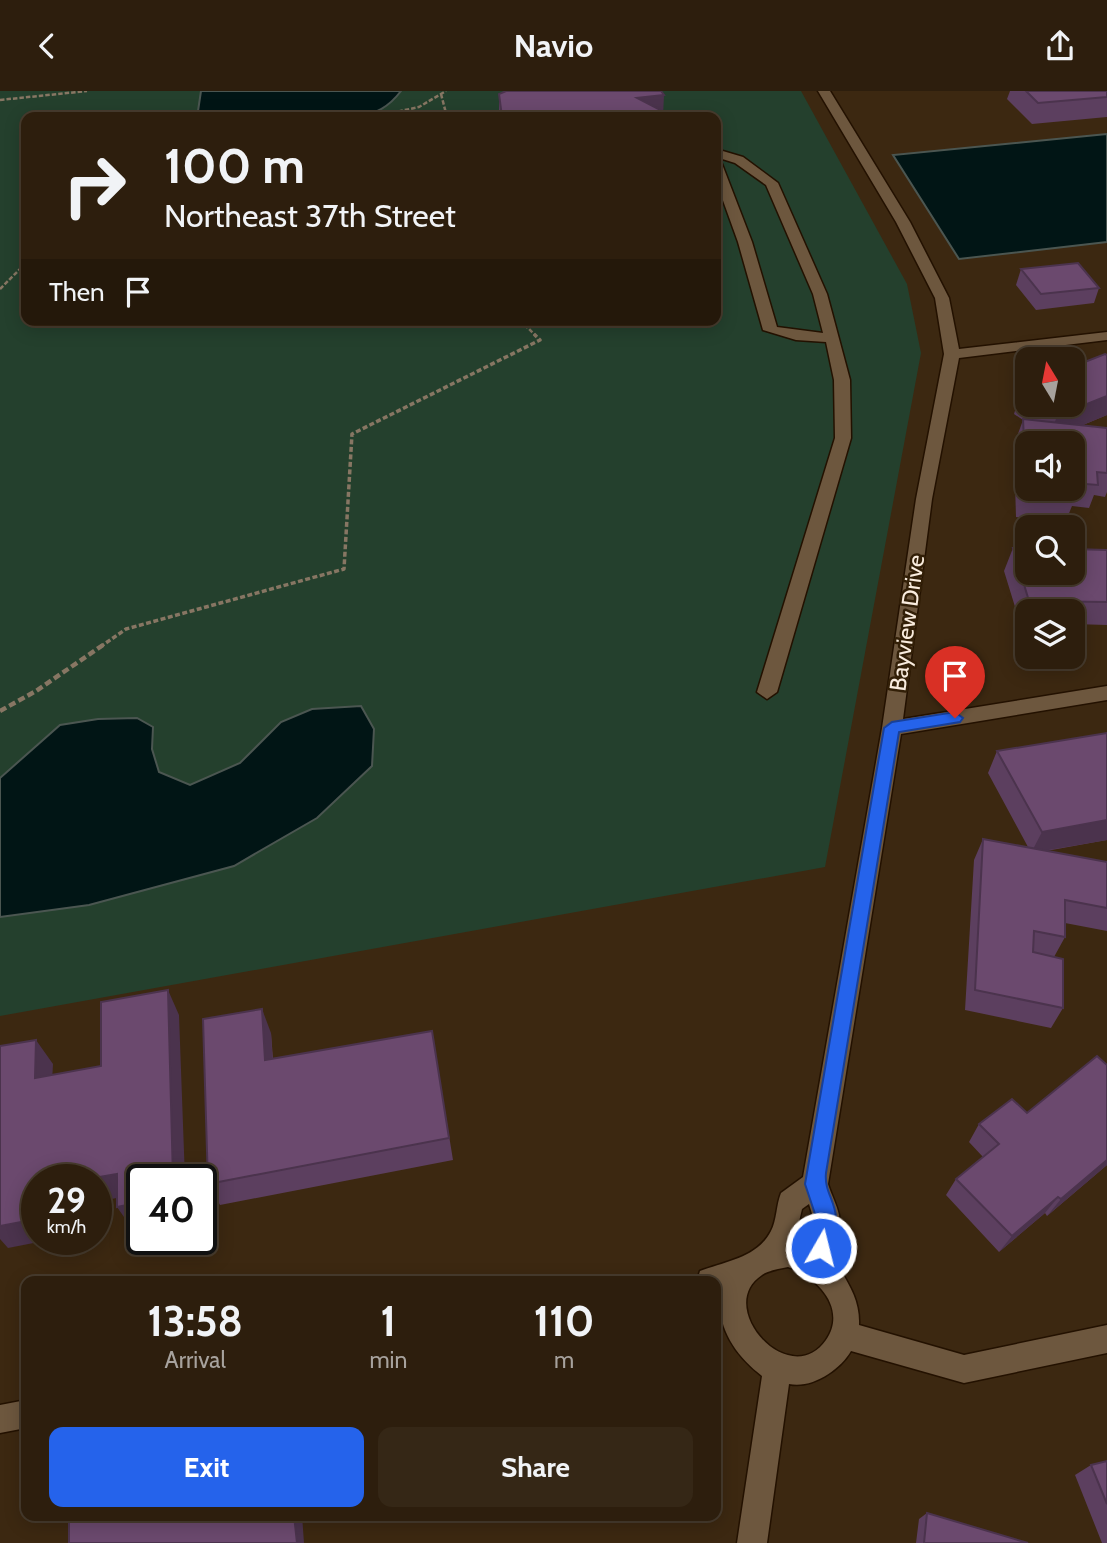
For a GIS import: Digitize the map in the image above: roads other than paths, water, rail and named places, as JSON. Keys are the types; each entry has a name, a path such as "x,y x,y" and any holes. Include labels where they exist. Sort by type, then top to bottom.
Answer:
{"street":[{"name":"Bayview Drive","path":"824,91 903,222 942,298 951,354 924,499 892,728 815,1184 826,1217 821,1248 825,1270 843,1300 847,1318 844,1335"},
{"path":"721,155 739,160 772,183 820,295 842,380 843,438 767,692"},
{"path":"721,177 745,242 770,330 796,336 832,338"},
{"path":"951,354 1107,336"},
{"path":"892,728 1107,693"},
{"path":"721,1278 743,1272 769,1255 783,1235 790,1202 815,1184"},
{"path":"769,1255 788,1254 807,1259 825,1270"},
{"path":"743,1272 732,1302 733,1319 728,1331 762,1361 777,1368 803,1369 825,1361 844,1335 964,1369 1107,1339"},
{"path":"752,1543 777,1368"},
{"path":"0,1419 21,1415"}]}
